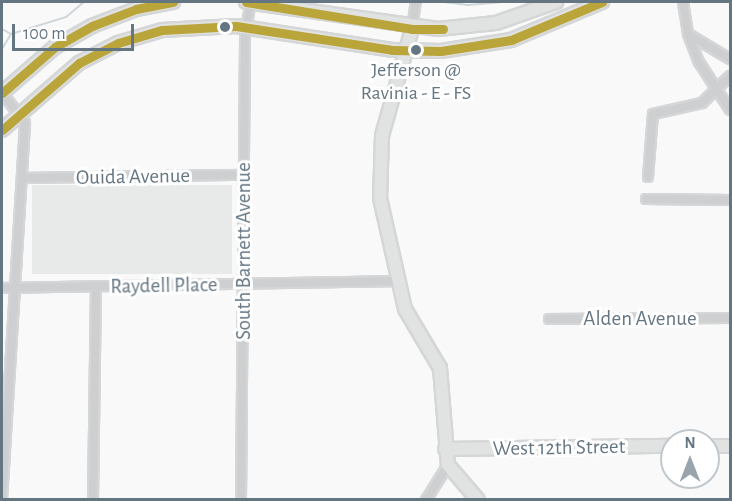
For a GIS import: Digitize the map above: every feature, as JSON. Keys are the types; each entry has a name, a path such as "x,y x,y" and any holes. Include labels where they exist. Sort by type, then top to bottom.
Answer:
{"main road":[{"path":"2,93 55,47 92,26 173,2"},
{"path":"246,2 412,28 485,25 556,2"},
{"path":"2,130 79,63 118,43 189,26 246,28 405,51 456,50 511,39 602,2"},
{"path":"412,28 381,146 380,198 408,315 441,368 448,465 478,500"},
{"name":"West 12th Street","path":"446,449 660,446"}],"street":[{"name":"South Barnett Avenue","path":"241,500 246,28 251,2"},
{"path":"412,28 416,2"},
{"path":"683,2 688,34 716,90 730,110"},
{"path":"688,34 730,58"},
{"path":"648,177 653,114 702,103 730,76"},
{"path":"2,93 25,123 2,500"},
{"name":"Ouida Avenue","path":"22,178 244,176"},
{"path":"646,199 730,200"},
{"name":"Raydell Place","path":"2,288 399,282"},
{"path":"93,500 96,287"},
{"name":"Alden Avenue","path":"549,319 730,318"},
{"path":"426,500 448,465"}],"shaded area":[{"path":"32,185 232,185 232,274 32,274"}],"waterway":[{"path":"2,49 11,34 66,17 84,2"},
{"path":"444,2 468,5 506,2"},
{"path":"2,29 11,34"}],"transit line":[{"path":"2,93 55,47 92,26 136,9 173,2"},
{"path":"246,2 412,29 443,29"},
{"path":"2,130 79,63 118,43 162,30 236,26 392,50 441,51 511,40 602,2"}],"place":[{"name":"Jefferson @ Ravinia - E - FS","path":"416,50"}]}
